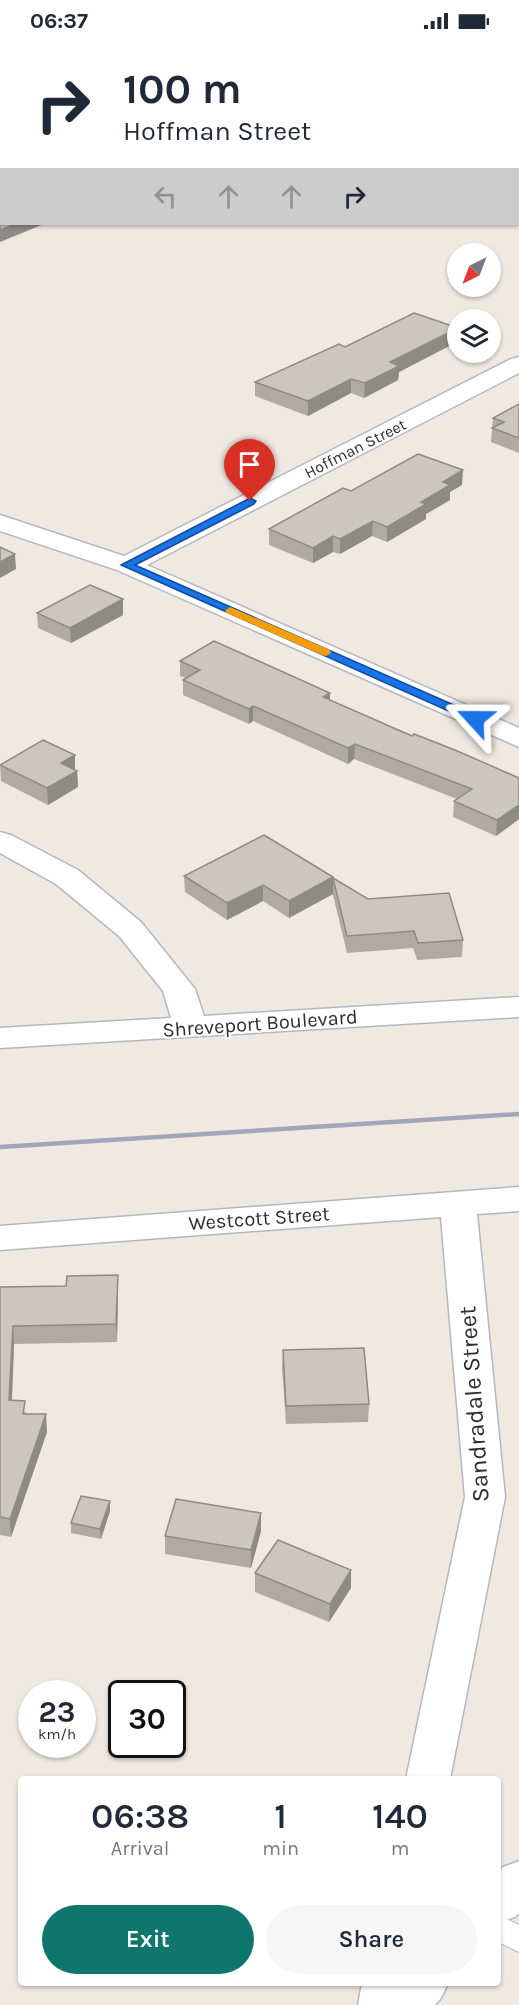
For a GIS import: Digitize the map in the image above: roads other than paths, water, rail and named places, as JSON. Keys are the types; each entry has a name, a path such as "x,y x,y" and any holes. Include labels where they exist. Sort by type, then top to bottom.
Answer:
{"street":[{"name":"Hoffman Street","path":"126,565 519,364"},
{"path":"0,523 126,565 519,738"},
{"path":"0,841 68,877 130,929 179,989 191,1028"},
{"name":"Shreveport Boulevard","path":"0,1038 519,1007"},
{"name":"Westcott Street","path":"0,1238 519,1200"},
{"name":"Sandradale Street","path":"429,1776 485,1497 458,1203"},
{"path":"501,1900 519,1881"},
{"path":"382,2005 385,1986"},
{"path":"403,2005 421,1986"}],"lane":[{"path":"501,1929 519,1940"}],"railway":[{"path":"0,1147 519,1114"}]}
